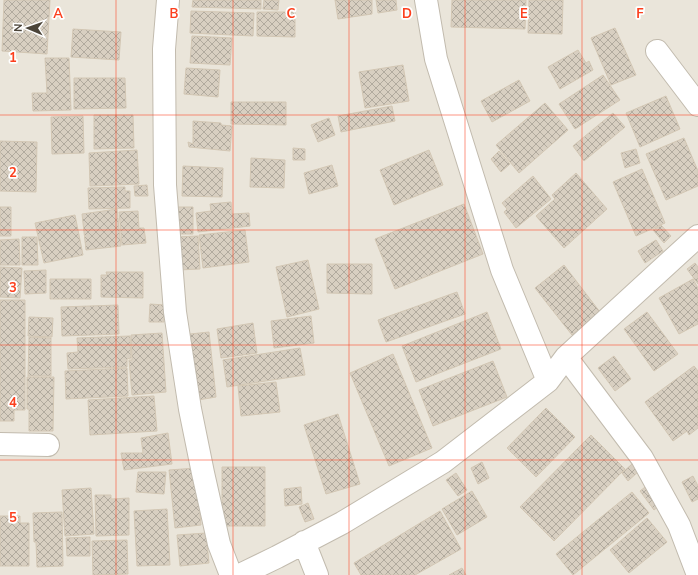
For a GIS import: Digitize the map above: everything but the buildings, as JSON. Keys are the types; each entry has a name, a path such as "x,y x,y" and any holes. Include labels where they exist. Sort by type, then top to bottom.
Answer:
{"street":[{"path":"168,0 164,49 165,185 175,312 190,409 204,480 219,544 242,574 342,523 442,462 548,381 566,357 698,236"},
{"path":"426,0 436,59 502,270 548,381"},
{"path":"657,51 698,105"},
{"path":"566,357 642,458 679,525 698,575"},
{"path":"0,444 48,445"},
{"path":"304,542 316,575"}],"shaded area":[{"path":"0,0 698,0 698,575 0,575"}]}
